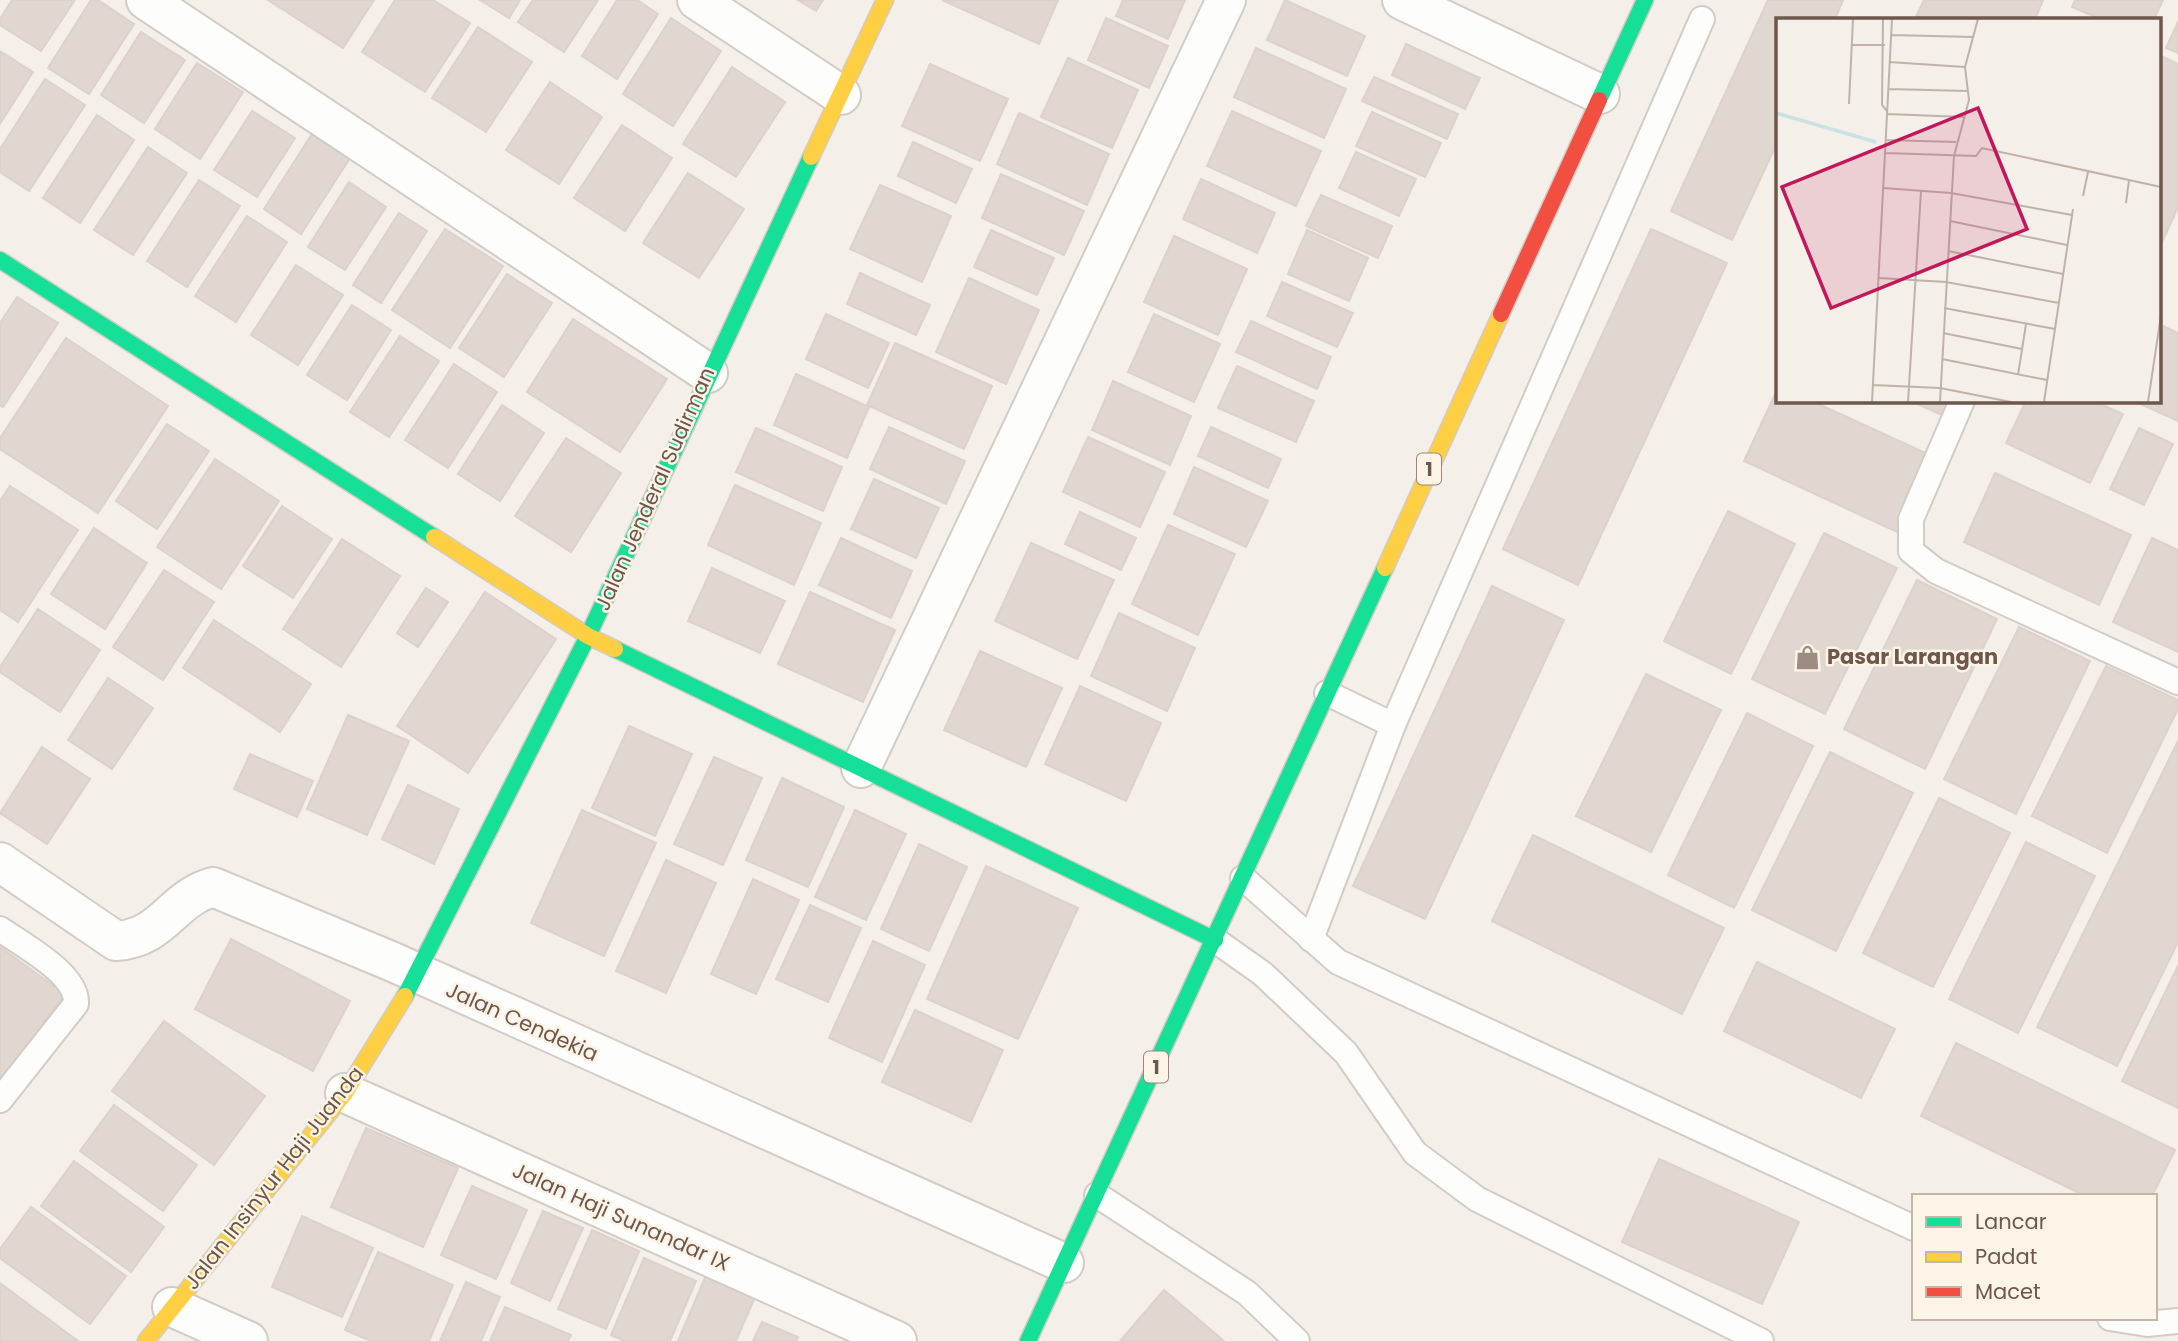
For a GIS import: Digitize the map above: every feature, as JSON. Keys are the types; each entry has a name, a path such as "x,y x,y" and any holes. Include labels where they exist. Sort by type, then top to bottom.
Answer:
{"main road":[{"name":"Jalan Jenderal Sudirman","path":"413,982 588,636 708,373 885,0"},
{"name":"1","path":"1028,1341 1215,940 1645,0"},
{"path":"0,260 588,636 1215,940"},
{"name":"Jalan Insinyur Haji Juanda","path":"146,1341 345,1093 413,982"}],"street":[{"path":"146,0 708,373"},
{"path":"697,0 841,95"},
{"path":"861,768 1226,0"},
{"path":"1402,0 1601,94"},
{"name":"Jalan Cendekia","path":"0,862 116,941 136,940 152,931 194,892 213,887 413,982 1064,1263"},
{"name":"Jalan Haji Sunandar IX","path":"345,1093 897,1341"},
{"path":"172,1307 248,1341"}],"lane":[{"path":"1311,939 1393,725 1702,19"},
{"path":"1962,402 1911,519 1911,551 1936,571 2178,682"},
{"path":"1327,693 1393,725"},
{"path":"1243,877 1338,962 1912,1227"},
{"path":"0,929 67,978 77,991 76,1004 0,1100"},
{"path":"1215,940 1264,974 1346,1053 1415,1153 1477,1199 1761,1341"},
{"path":"1097,1195 1247,1293 1297,1341"},
{"path":"2122,1320 2147,1324 2178,1321"}],"building":[{"path":"12,0 75,0 41,51 0,25 0,19"},
{"path":"91,0 98,0 134,24 89,94 48,68"},
{"path":"268,0 374,0 343,48"},
{"path":"395,0 433,0 470,23 425,92 362,52"},
{"path":"480,0 520,0 509,18"},
{"path":"533,0 598,0 564,52 518,22"},
{"path":"617,0 637,0 658,14 617,79 582,56"},
{"path":"798,0 823,0 816,11"},
{"path":"942,0 1058,0 1039,44"},
{"path":"1123,0 1185,0 1168,39 1116,16"},
{"path":"1285,0 1365,36 1347,76 1267,40"},
{"path":"1768,0 1843,0 1835,18 1776,18 1776,145 1732,240 1671,211"},
{"path":"1924,0 2043,0 2035,18 1915,18"},
{"path":"2075,0 2163,0 2154,18 2098,18 2072,7"},
{"path":"671,18 721,51 673,126 623,94"},
{"path":"1106,18 1168,46 1149,88 1088,60"},
{"path":"2178,22 2178,53 2166,48"},
{"path":"478,27 532,62 486,132 432,98"},
{"path":"141,32 185,60 144,123 101,95"},
{"path":"1406,44 1480,78 1465,109 1392,75"},
{"path":"1256,48 1346,89 1324,138 1234,97"},
{"path":"0,51 33,72 0,124"},
{"path":"2161,56 2178,64 2178,207 2160,247"},
{"path":"1068,58 1138,90 1112,148 1041,117"},
{"path":"197,63 243,92 200,159 155,129"},
{"path":"930,64 1008,99 980,161 902,126"},
{"path":"732,67 785,102 736,177 683,144"},
{"path":"1374,77 1458,114 1447,139 1362,101"},
{"path":"45,79 85,105 29,191 0,172 0,149"},
{"path":"550,82 602,117 559,184 506,150"},
{"path":"252,111 295,138 257,197 214,170"},
{"path":"1232,111 1321,151 1296,206 1207,166"},
{"path":"1372,112 1441,143 1425,177 1356,146"},
{"path":"1019,113 1109,154 1087,205 997,164"},
{"path":"97,115 134,140 80,223 43,198"},
{"path":"622,125 672,158 625,231 574,198"},
{"path":"312,134 350,158 301,234 264,209"},
{"path":"913,142 972,169 956,203 898,176"},
{"path":"148,147 187,173 133,255 94,230"},
{"path":"1356,152 1416,179 1399,216 1339,188"},
{"path":"688,173 744,209 699,278 643,243"},
{"path":"1001,174 1084,211 1064,255 982,218"},
{"path":"1201,179 1275,213 1257,253 1183,219"},
{"path":"199,180 240,206 187,287 147,261"},
{"path":"349,182 386,207 345,270 308,247"},
{"path":"880,185 951,216 922,282 850,249"},
{"path":"1321,195 1392,226 1378,258 1306,226"},
{"path":"399,213 427,231 381,303 353,285"},
{"path":"247,216 287,242 236,322 195,296"},
{"path":"445,229 503,266 450,348 392,310"},
{"path":"1651,229 1727,263 1578,585 1503,549"},
{"path":"991,230 1054,258 1037,295 974,267"},
{"path":"1307,230 1368,258 1349,301 1288,274"},
{"path":"1174,236 1247,269 1218,335 1144,302"},
{"path":"296,265 343,295 298,365 251,335"},
{"path":"860,273 930,305 916,335 847,304"},
{"path":"507,274 552,303 504,377 459,348"},
{"path":"969,278 1039,310 1006,384 936,352"},
{"path":"1282,282 1353,313 1337,347 1267,316"},
{"path":"17,297 58,323 3,407 0,405 0,323"},
{"path":"352,305 391,330 347,400 307,375"},
{"path":"826,314 889,343 868,388 806,359"},
{"path":"1154,314 1220,344 1194,402 1128,372"},
{"path":"573,319 667,379 620,452 527,392"},
{"path":"1251,321 1331,357 1317,389 1236,352"},
{"path":"2160,324 2178,333 2178,421 2136,402 2160,402"},
{"path":"400,336 439,361 389,437 350,412"},
{"path":"66,338 168,406 98,513 0,449 0,438"},
{"path":"895,343 992,386 964,449 867,405"},
{"path":"454,364 497,392 448,468 405,440"},
{"path":"1237,366 1314,401 1296,442 1218,408"},
{"path":"796,374 869,407 847,458 774,425"},
{"path":"1113,381 1191,416 1170,465 1092,430"},
{"path":"1776,392 1776,402 1814,402 1932,456 1897,532 1744,461"},
{"path":"1913,402 1954,402 1946,417"},
{"path":"2026,402 2096,402 2123,414 2090,483 2006,443"},
{"path":"502,405 544,433 500,501 458,474"},
{"path":"167,424 209,451 157,529 116,501"},
{"path":"889,427 965,461 946,504 870,469"},
{"path":"1211,427 1281,459 1268,488 1198,456"},
{"path":"756,428 842,467 823,511 736,472"},
{"path":"2139,428 2173,444 2144,505 2110,489"},
{"path":"1088,437 1165,472 1140,527 1063,492"},
{"path":"566,438 621,473 571,552 515,516"},
{"path":"215,459 279,501 221,589 157,547"},
{"path":"1194,467 1268,501 1246,547 1174,514"},
{"path":"1995,473 2131,535 2099,605 1964,542"},
{"path":"874,479 939,508 916,558 851,529"},
{"path":"735,485 821,523 794,585 708,545"},
{"path":"10,486 78,530 18,622 0,610 0,501"},
{"path":"282,506 332,539 293,598 243,566"},
{"path":"1728,511 1795,544 1731,674 1664,641"},
{"path":"1080,512 1136,538 1121,570 1065,544"},
{"path":"1168,525 1235,554 1198,635 1132,604"},
{"path":"94,528 147,563 105,629 51,594"},
{"path":"1824,533 1897,568 1825,714 1752,679"},
{"path":"841,538 912,571 891,618 819,585"},
{"path":"2152,538 2178,550 2178,652 2113,622"},
{"path":"342,539 400,576 341,667 283,629"},
{"path":"1031,543 1114,580 1077,659 995,621"},
{"path":"712,568 785,601 760,653 688,621"},
{"path":"164,570 214,602 163,680 113,647"},
{"path":"1917,580 1997,619 1925,769 1844,729"},
{"path":"1492,586 1564,620 1425,919 1353,886"},
{"path":"426,588 448,602 418,647 397,633"},
{"path":"485,592 556,639 468,773 397,726"},
{"path":"810,592 895,630 863,702 778,664"},
{"path":"38,609 100,650 60,712 0,672 0,667"},
{"path":"1119,613 1195,648 1167,711 1091,676"},
{"path":"214,620 311,684 280,732 183,668"},
{"path":"2019,627 2090,661 2016,814 1944,779"},
{"path":"980,651 1062,688 1026,767 944,730"},
{"path":"2106,666 2178,700 2178,709 2107,853 2032,816"},
{"path":"1646,674 1721,710 1651,852 1576,816"},
{"path":"108,678 153,708 112,769 68,740"},
{"path":"1080,686 1161,723 1126,801 1045,764"},
{"path":"1747,713 1813,746 1734,908 1668,875"},
{"path":"348,715 409,741 367,835 307,809"},
{"path":"629,726 692,754 655,836 592,808"},
{"path":"2178,741 2178,942 2117,1066 2037,1027"},
{"path":"42,747 90,779 47,844 0,813"},
{"path":"1830,752 1913,793 1836,951 1752,910"},
{"path":"250,754 313,781 297,817 234,789"},
{"path":"714,757 762,778 723,865 674,844"},
{"path":"782,778 844,807 808,887 746,860"},
{"path":"408,785 459,809 434,864 382,839"},
{"path":"1939,798 2010,833 1933,987 1863,953"},
{"path":"582,810 656,843 604,956 531,923"},
{"path":"855,810 906,834 866,920 815,897"},
{"path":"1533,835 1724,928 1682,1014 1492,921"},
{"path":"2026,842 2095,876 2018,1033 1949,999"},
{"path":"919,844 967,867 929,951 881,929"},
{"path":"666,860 716,883 666,993 616,971"},
{"path":"986,866 1078,908 1018,1039 927,999"},
{"path":"753,879 799,900 756,994 711,974"},
{"path":"810,905 861,928 828,1002 776,979"},
{"path":"231,939 350,1001 313,1071 195,1009"},
{"path":"873,941 925,965 882,1062 829,1038"},
{"path":"0,947 65,994 0,1081"},
{"path":"1757,962 1895,1029 1861,1098 1724,1031"},
{"path":"2178,966 2178,1108 2122,1081"},
{"path":"915,1010 1003,1050 971,1122 882,1082"},
{"path":"164,1021 265,1096 214,1165 112,1091"},
{"path":"1956,1043 2175,1150 2153,1194 2081,1194 1921,1116"},
{"path":"114,1105 197,1165 163,1211 80,1151"},
{"path":"366,1128 458,1168 423,1247 331,1207"},
{"path":"1659,1159 1799,1222 1762,1304 1622,1242"},
{"path":"74,1161 164,1227 131,1272 41,1206"},
{"path":"472,1186 527,1210 496,1279 441,1255"},
{"path":"31,1207 126,1276 90,1324 0,1258 0,1249"},
{"path":"543,1211 583,1228 550,1301 511,1283"},
{"path":"302,1216 373,1248 342,1317 272,1287"},
{"path":"592,1230 639,1251 606,1329 558,1309"},
{"path":"378,1252 453,1285 429,1341 371,1341 345,1330"},
{"path":"644,1258 696,1281 670,1341 624,1341 611,1335"},
{"path":"706,1275 755,1297 736,1341 678,1341"},
{"path":"466,1282 500,1297 481,1341 440,1341"},
{"path":"0,1283 78,1341 0,1341"},
{"path":"1164,1290 1224,1341 1120,1341"},
{"path":"505,1307 571,1335 568,1341 490,1341"},
{"path":"762,1322 798,1337 796,1341 753,1341"}],"traffic: fast":[{"path":"1599,100 1645,0"},
{"path":"405,996 588,636 811,157"},
{"path":"0,260 434,537"},
{"path":"1028,1341 1385,568"},
{"path":"615,649 1215,940"}],"traffic: slow":[{"path":"811,157 885,0"},
{"path":"1385,568 1501,314"},
{"path":"434,537 588,636 615,649"},
{"path":"146,1341 345,1093 405,996"}],"traffic: jam":[{"path":"1501,314 1599,100"}],"place":[{"name":"Pasar Larangan","path":"1807,657"}]}
